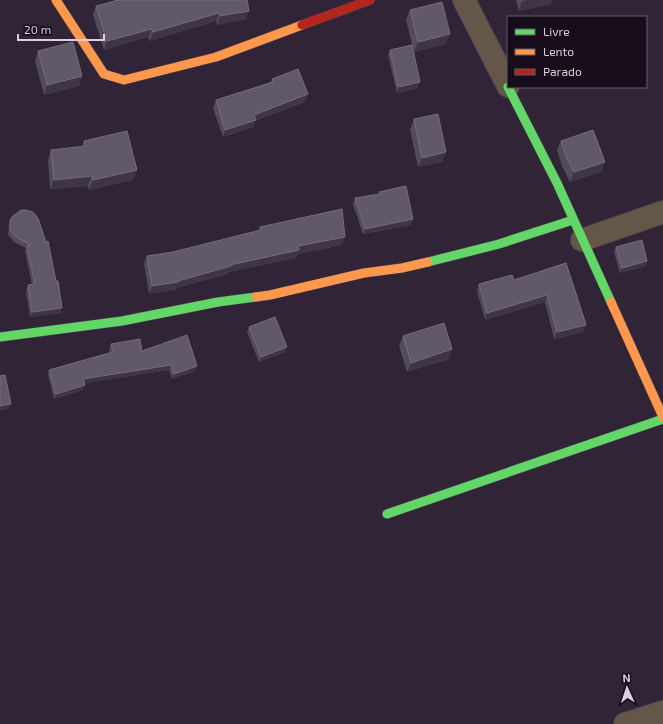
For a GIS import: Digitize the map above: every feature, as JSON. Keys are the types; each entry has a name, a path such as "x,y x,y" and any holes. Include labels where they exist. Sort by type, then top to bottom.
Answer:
{"street":[{"path":"56,0 104,74 124,80 216,57 370,0"},
{"path":"464,0 507,85"},
{"path":"387,514 663,418 557,184 509,88"},
{"path":"582,240 663,212"},
{"path":"0,337 122,321 218,302 270,295 364,273 402,268 499,244 573,220"},
{"path":"625,724 663,712"}],"building":[{"path":"118,0 247,0 249,11 220,16 219,13 153,32 152,29 107,41 96,6"},
{"path":"442,2 450,34 418,42 410,10"},
{"path":"73,42 82,76 47,85 38,51"},
{"path":"412,45 420,82 398,87 390,50"},
{"path":"298,69 308,94 254,115 256,120 225,130 216,100 273,82 272,79"},
{"path":"438,114 446,152 422,158 414,119"},
{"path":"593,130 605,162 574,172 561,141"},
{"path":"127,131 137,170 93,180 92,176 54,180 51,150 85,146 84,141"},
{"path":"406,186 413,219 365,229 355,198 380,194 379,192"},
{"path":"342,209 345,237 298,246 299,250 230,265 231,266 178,282 152,286 147,256 173,252 261,230 260,227"},
{"path":"21,210 33,212 38,218 46,242 48,241 56,281 58,281 62,308 32,312 28,285 35,284 27,246 31,245 16,237 10,230 10,220"},
{"path":"642,240 647,261 622,268 616,247"},
{"path":"566,263 586,325 557,332 547,295 487,313 479,284 512,275 514,280"},
{"path":"275,317 287,347 261,357 249,327"},
{"path":"444,323 452,349 411,363 403,336"},
{"path":"187,335 197,366 174,374 171,365 83,379 85,385 56,394 49,370 113,352 111,344 140,339 142,351"},
{"path":"5,375 11,404 0,406 0,376"}],"traffic: fast":[{"path":"509,88 557,183 611,302"},
{"path":"428,262 499,244 573,220"},
{"path":"0,337 122,321 218,302 256,297"},
{"path":"387,514 663,419"}],"traffic: slow":[{"path":"56,0 104,74 124,80 216,57 302,25"},
{"path":"256,297 364,273 402,268 428,262"},
{"path":"611,302 663,417"}],"traffic: jam":[{"path":"302,25 370,0"}]}
